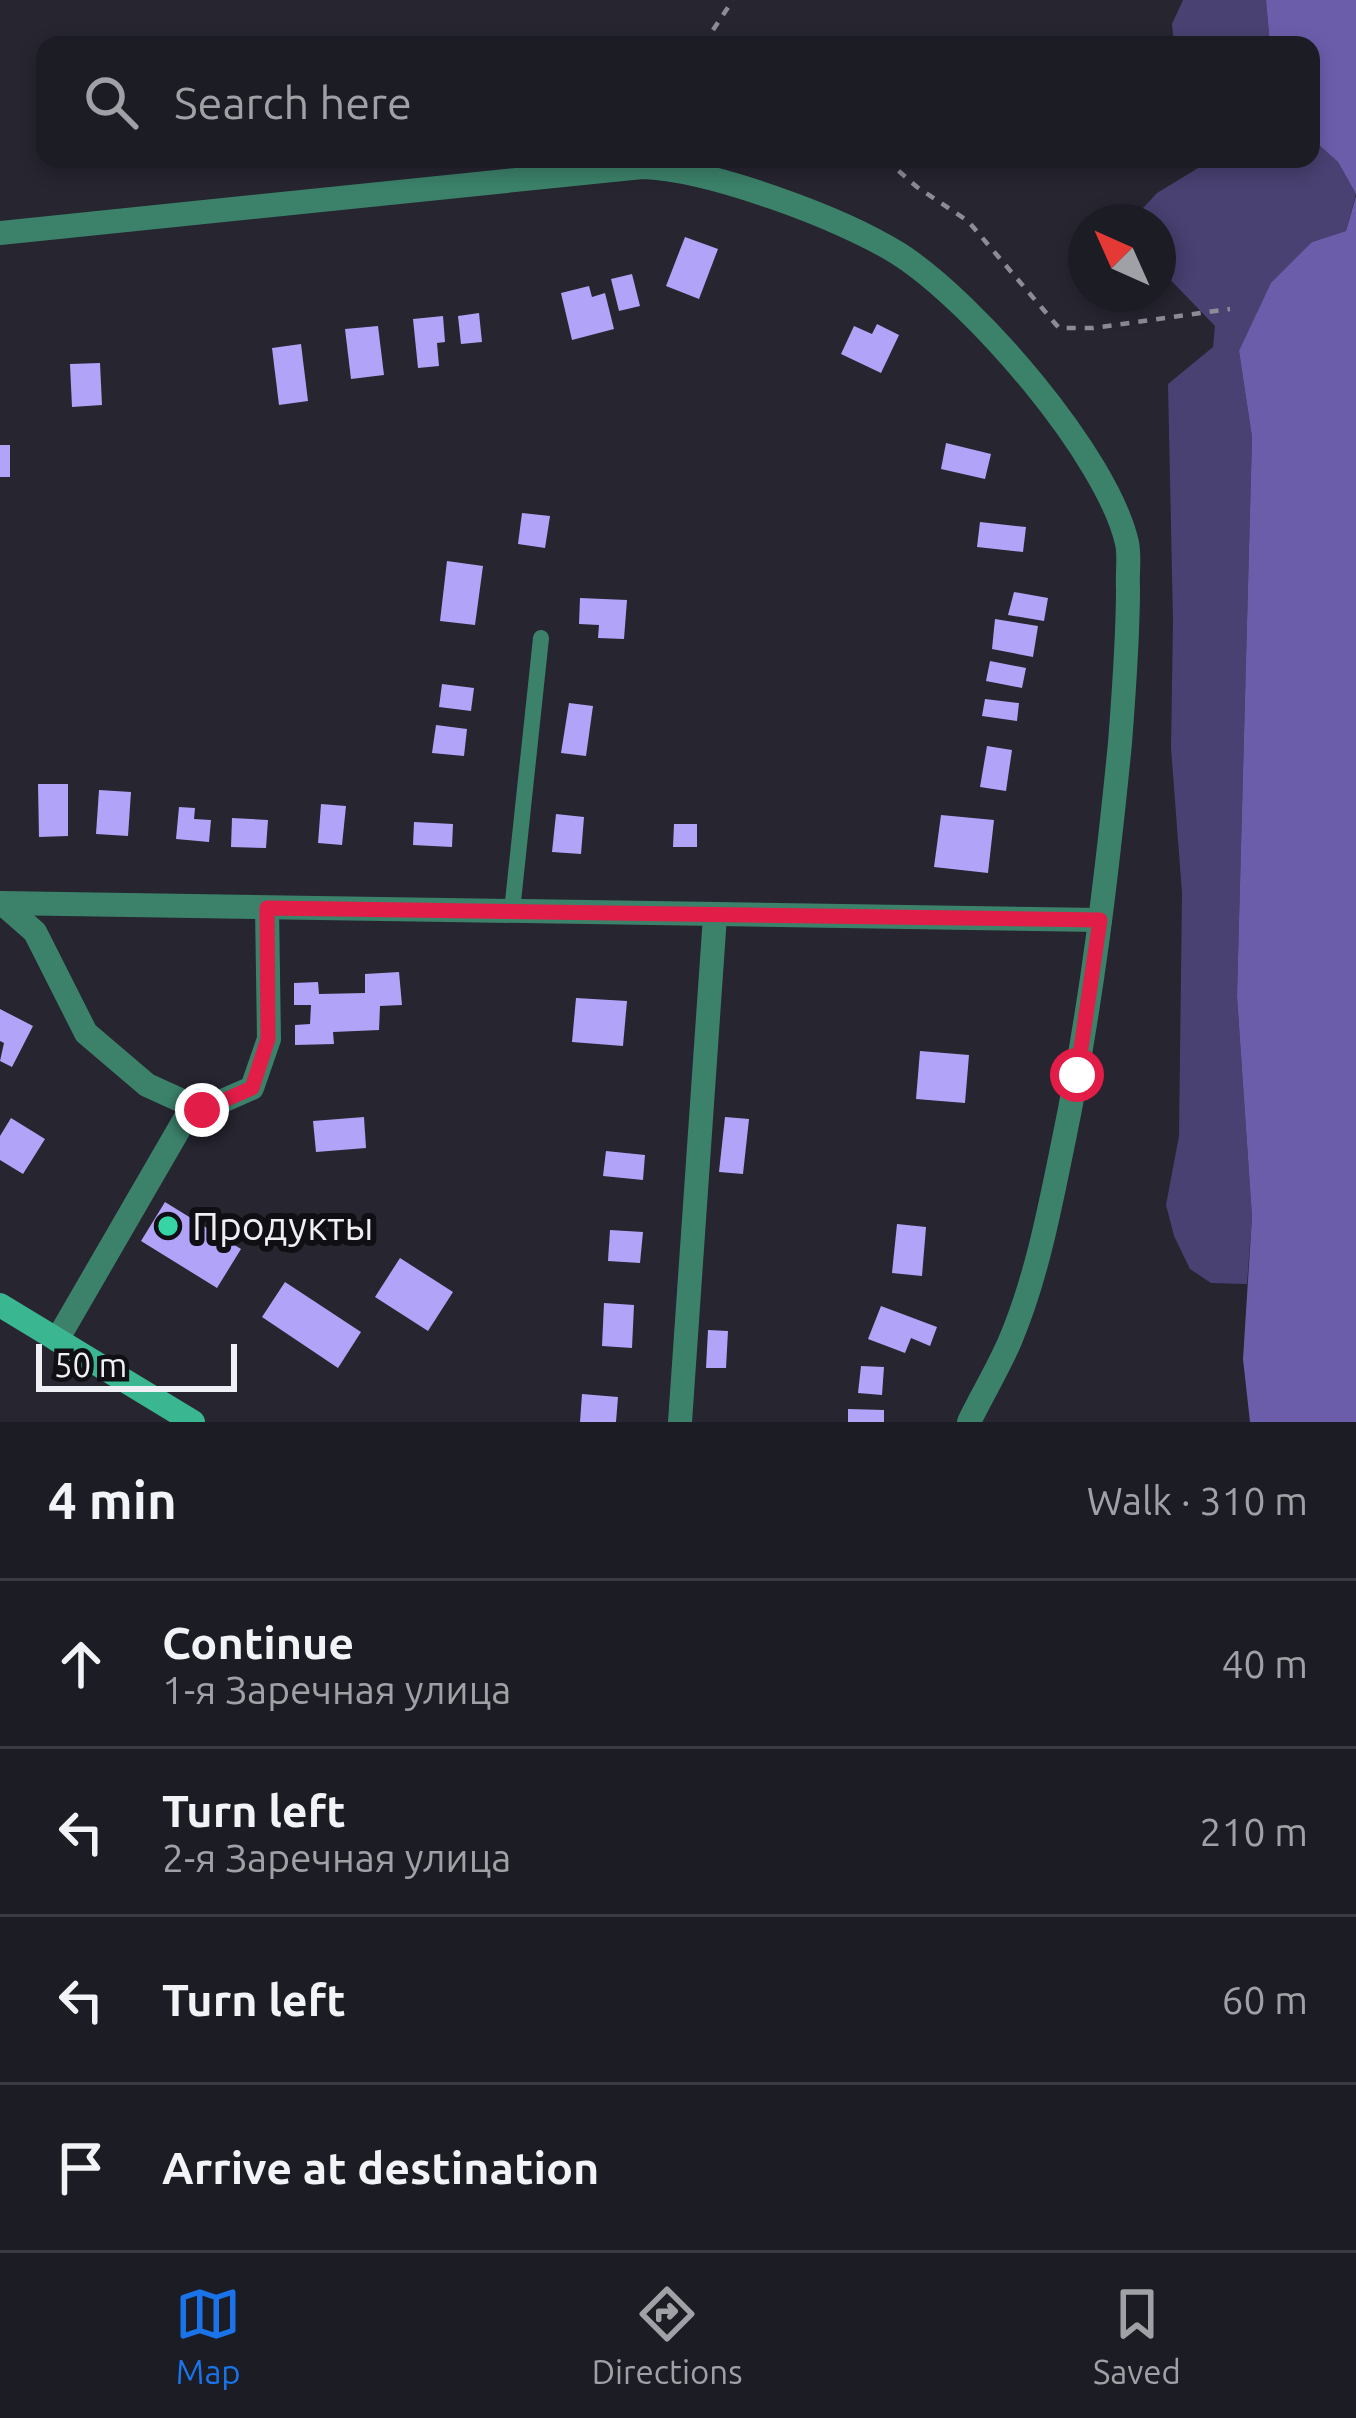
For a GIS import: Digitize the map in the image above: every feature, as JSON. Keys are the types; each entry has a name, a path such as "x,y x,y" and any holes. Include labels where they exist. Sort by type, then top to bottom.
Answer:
{"main road":[{"path":"0,1305 194,1422"}],"street":[{"path":"0,233 632,168"},
{"path":"674,168 726,181 844,227 898,254 940,286 1023,371 1090,458 1127,544 1128,650 1100,920 1077,1075 1046,1230 1010,1340 969,1422"},
{"path":"1,903 1100,920"},
{"path":"1,903 35,932 86,1033 147,1085 202,1110 252,1088 268,1039 267,908"},
{"path":"680,1422 715,916"},
{"path":"57,1340 193,1106"}],"lane":[{"path":"512,911 541,638"}],"path":[{"path":"709,36 733,0"},
{"path":"895,168 968,220 1059,328 1093,328 1230,309"}],"shaded area":[{"path":"1183,0 1266,0 1269,36 1173,36 1172,24"},
{"path":"1266,0 1356,0 1356,194 1338,162 1320,146 1320,36 1269,36"},
{"path":"1320,146 1338,162 1356,194 1346,231 1312,242 1239,351 1252,437 1237,996 1252,1217 1247,1284 1211,1283 1190,1269 1166,1205 1179,1136 1182,893 1171,748 1168,384 1213,347 1215,326 1176,286 1176,204 1147,204 1198,168 1320,168"},
{"path":"1356,196 1356,1422 1250,1422 1243,1359 1252,1217 1237,996 1252,437 1239,351 1271,283 1312,242 1346,231"}],"building":[{"path":"685,237 718,249 699,299 666,286"},
{"path":"632,274 640,306 619,311 611,279"},
{"path":"589,286 592,297 605,293 614,329 572,340 561,293"},
{"path":"479,313 482,342 461,344 458,316"},
{"path":"443,316 445,342 437,343 439,366 418,368 413,319"},
{"path":"877,324 899,335 881,373 841,354 854,326 872,334"},
{"path":"378,326 384,375 351,379 345,329"},
{"path":"301,344 308,401 279,405 272,348"},
{"path":"100,363 102,405 72,407 70,364"},
{"path":"946,443 991,454 985,479 941,469"},
{"path":"0,445 10,445 10,477 0,477"},
{"path":"522,513 550,516 545,548 518,544"},
{"path":"980,522 1026,527 1023,552 977,547"},
{"path":"447,561 483,566 475,625 440,621"},
{"path":"1014,592 1048,598 1044,621 1008,615"},
{"path":"580,598 627,600 624,639 598,638 599,625 579,624"},
{"path":"995,619 1038,626 1033,657 992,649"},
{"path":"990,661 1026,668 1022,688 986,681"},
{"path":"442,684 474,688 471,711 439,707"},
{"path":"985,699 1019,703 1017,721 982,716"},
{"path":"569,703 593,706 586,756 561,753"},
{"path":"436,725 467,729 464,756 432,753"},
{"path":"987,746 1012,750 1006,791 980,787"},
{"path":"38,784 68,784 68,836 39,837"},
{"path":"99,790 131,792 128,836 96,834"},
{"path":"321,804 346,806 342,845 318,843"},
{"path":"179,807 195,808 194,819 211,820 209,842 176,839"},
{"path":"556,814 584,817 581,854 552,852"},
{"path":"941,815 994,820 988,873 934,867"},
{"path":"232,818 268,820 266,848 231,847"},
{"path":"414,822 453,824 452,847 413,845"},
{"path":"674,824 697,824 697,847 673,847"},
{"path":"399,972 402,1005 380,1006 379,1030 333,1032 334,1044 295,1045 295,1025 310,1024 311,1005 294,1005 294,983 318,982 319,994 365,993 365,974"},
{"path":"576,998 627,1001 623,1046 572,1042"},
{"path":"0,1009 33,1026 12,1067 0,1061 4,1043 0,1041"},
{"path":"920,1051 969,1055 965,1103 916,1099"},
{"path":"364,1117 366,1148 316,1152 313,1121"},
{"path":"725,1117 749,1119 743,1174 719,1172"},
{"path":"11,1118 45,1139 23,1174 0,1160 0,1136"},
{"path":"606,1151 645,1155 643,1180 603,1176"},
{"path":"165,1202 241,1249 217,1288 141,1241"},
{"path":"897,1224 926,1227 922,1276 892,1273"},
{"path":"610,1230 643,1232 640,1263 608,1261"},
{"path":"400,1258 453,1292 428,1331 375,1297"},
{"path":"285,1282 361,1332 338,1368 262,1317"},
{"path":"604,1303 634,1305 632,1348 602,1346"},
{"path":"881,1306 937,1327 930,1346 911,1338 905,1353 868,1339"},
{"path":"708,1330 728,1331 726,1368 706,1368"},
{"path":"861,1366 884,1367 882,1395 858,1393"},
{"path":"582,1394 618,1397 616,1422 580,1422"},
{"path":"848,1409 884,1410 884,1422 848,1422"}],"place":[{"name":"Продукты","path":"168,1226"}],"route":[{"path":"202,1110 252,1088 268,1039 267,908 1100,920 1077,1075"}]}
